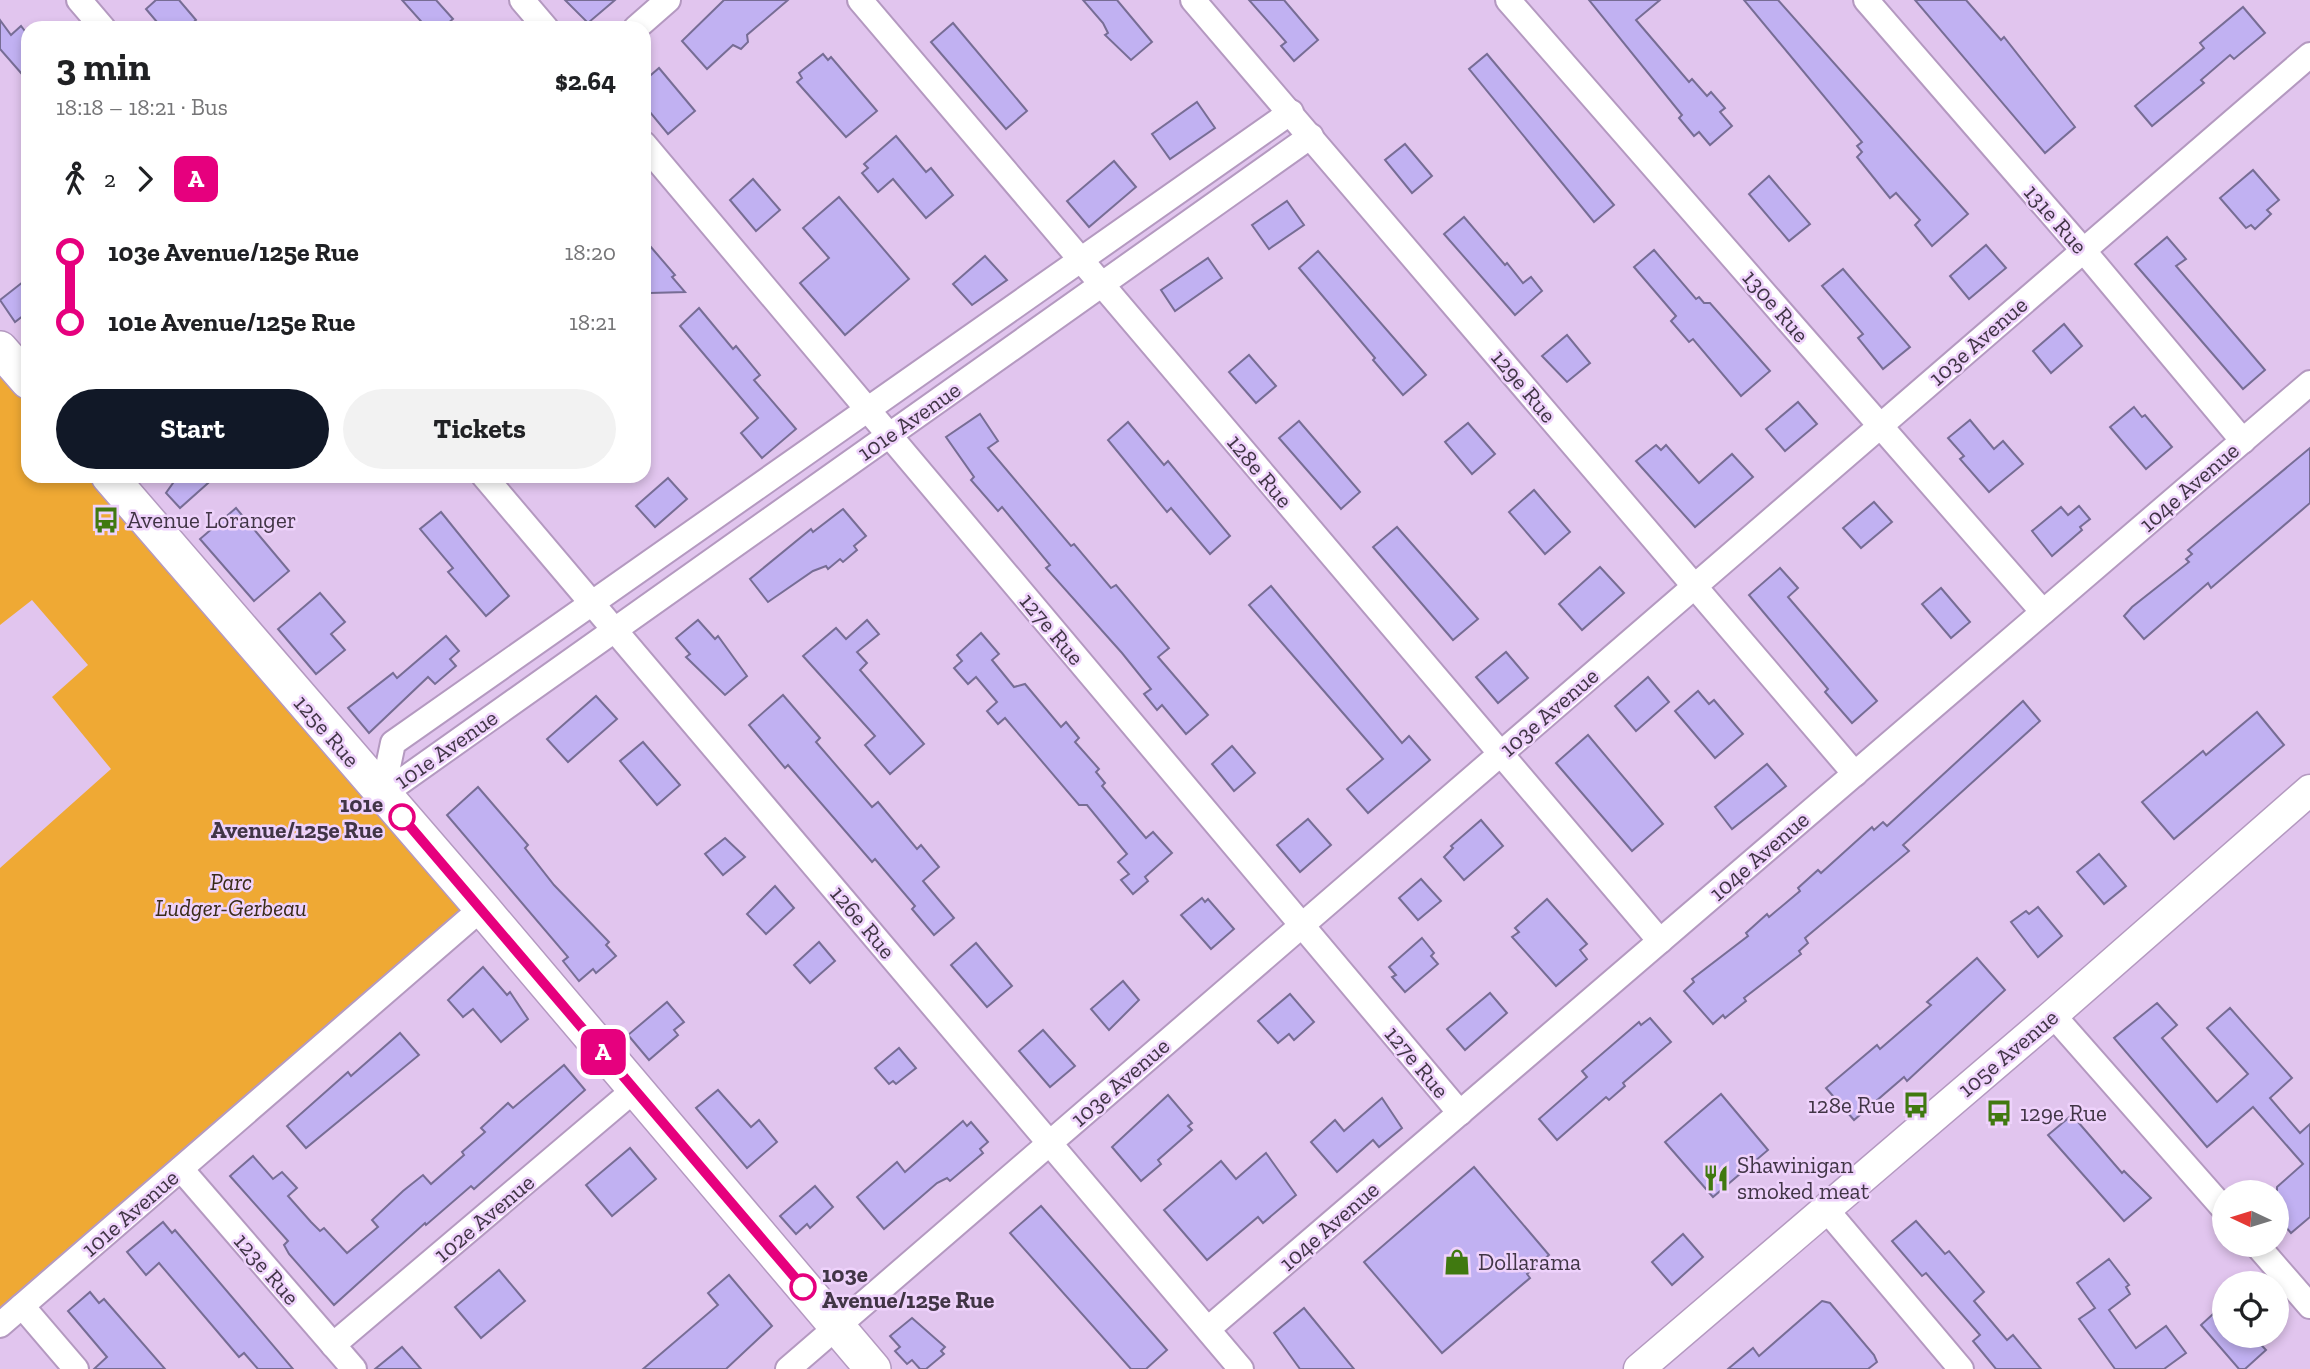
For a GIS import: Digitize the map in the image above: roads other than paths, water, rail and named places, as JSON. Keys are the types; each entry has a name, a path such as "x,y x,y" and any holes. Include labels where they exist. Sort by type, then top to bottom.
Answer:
{"main road":[{"path":"0,349 21,373"},
{"name":"125e Rue","path":"117,483 873,1369"}],"street":[{"path":"79,0 97,21"},
{"path":"522,0 540,21"},
{"path":"644,21 668,0"},
{"name":"128e Rue","path":"860,0 1660,941"},
{"name":"129e Rue","path":"1193,0 1855,774"},
{"name":"130e Rue","path":"1508,0 2043,612"},
{"name":"131e Rue","path":"1866,0 2083,250 2242,441"},
{"name":"103e Avenue","path":"788,1369 2310,55"},
{"name":"101e Avenue","path":"382,795 393,743 1291,112"},
{"name":"101e Avenue","path":"382,795 1311,136"},
{"name":"127e Rue","path":"651,152 1460,1113"},
{"name":"104e Avenue","path":"1208,1329 2310,383"},
{"name":"126e Rue","path":"490,483 1241,1369"},
{"name":"105e Avenue","path":"1647,1367 1825,1208 2053,1015 2310,790"},
{"name":"101e Avenue","path":"0,1325 482,908"},
{"path":"2053,1015 2212,1195"},
{"name":"102e Avenue","path":"333,1345 634,1090"},
{"name":"123e Rue","path":"181,1169 354,1369"},
{"path":"1825,1208 1961,1369"},
{"path":"2267,1257 2310,1306"},
{"path":"22,1306 76,1369"}],"place":[{"name":"Avenue Loranger","path":"106,520"},
{"name":"101e Avenue/125e Rue","path":"402,817"},
{"name":"128e Rue","path":"1916,1105"},
{"name":"129e Rue","path":"1999,1113"},
{"name":"Shawinigan smoked meat","path":"1716,1178"},
{"name":"Dollarama","path":"1457,1262"},
{"name":"103e Avenue/125e Rue","path":"803,1287"}],"park label":[{"name":"Parc Ludger-Gerbeau","path":"231,895"}]}
